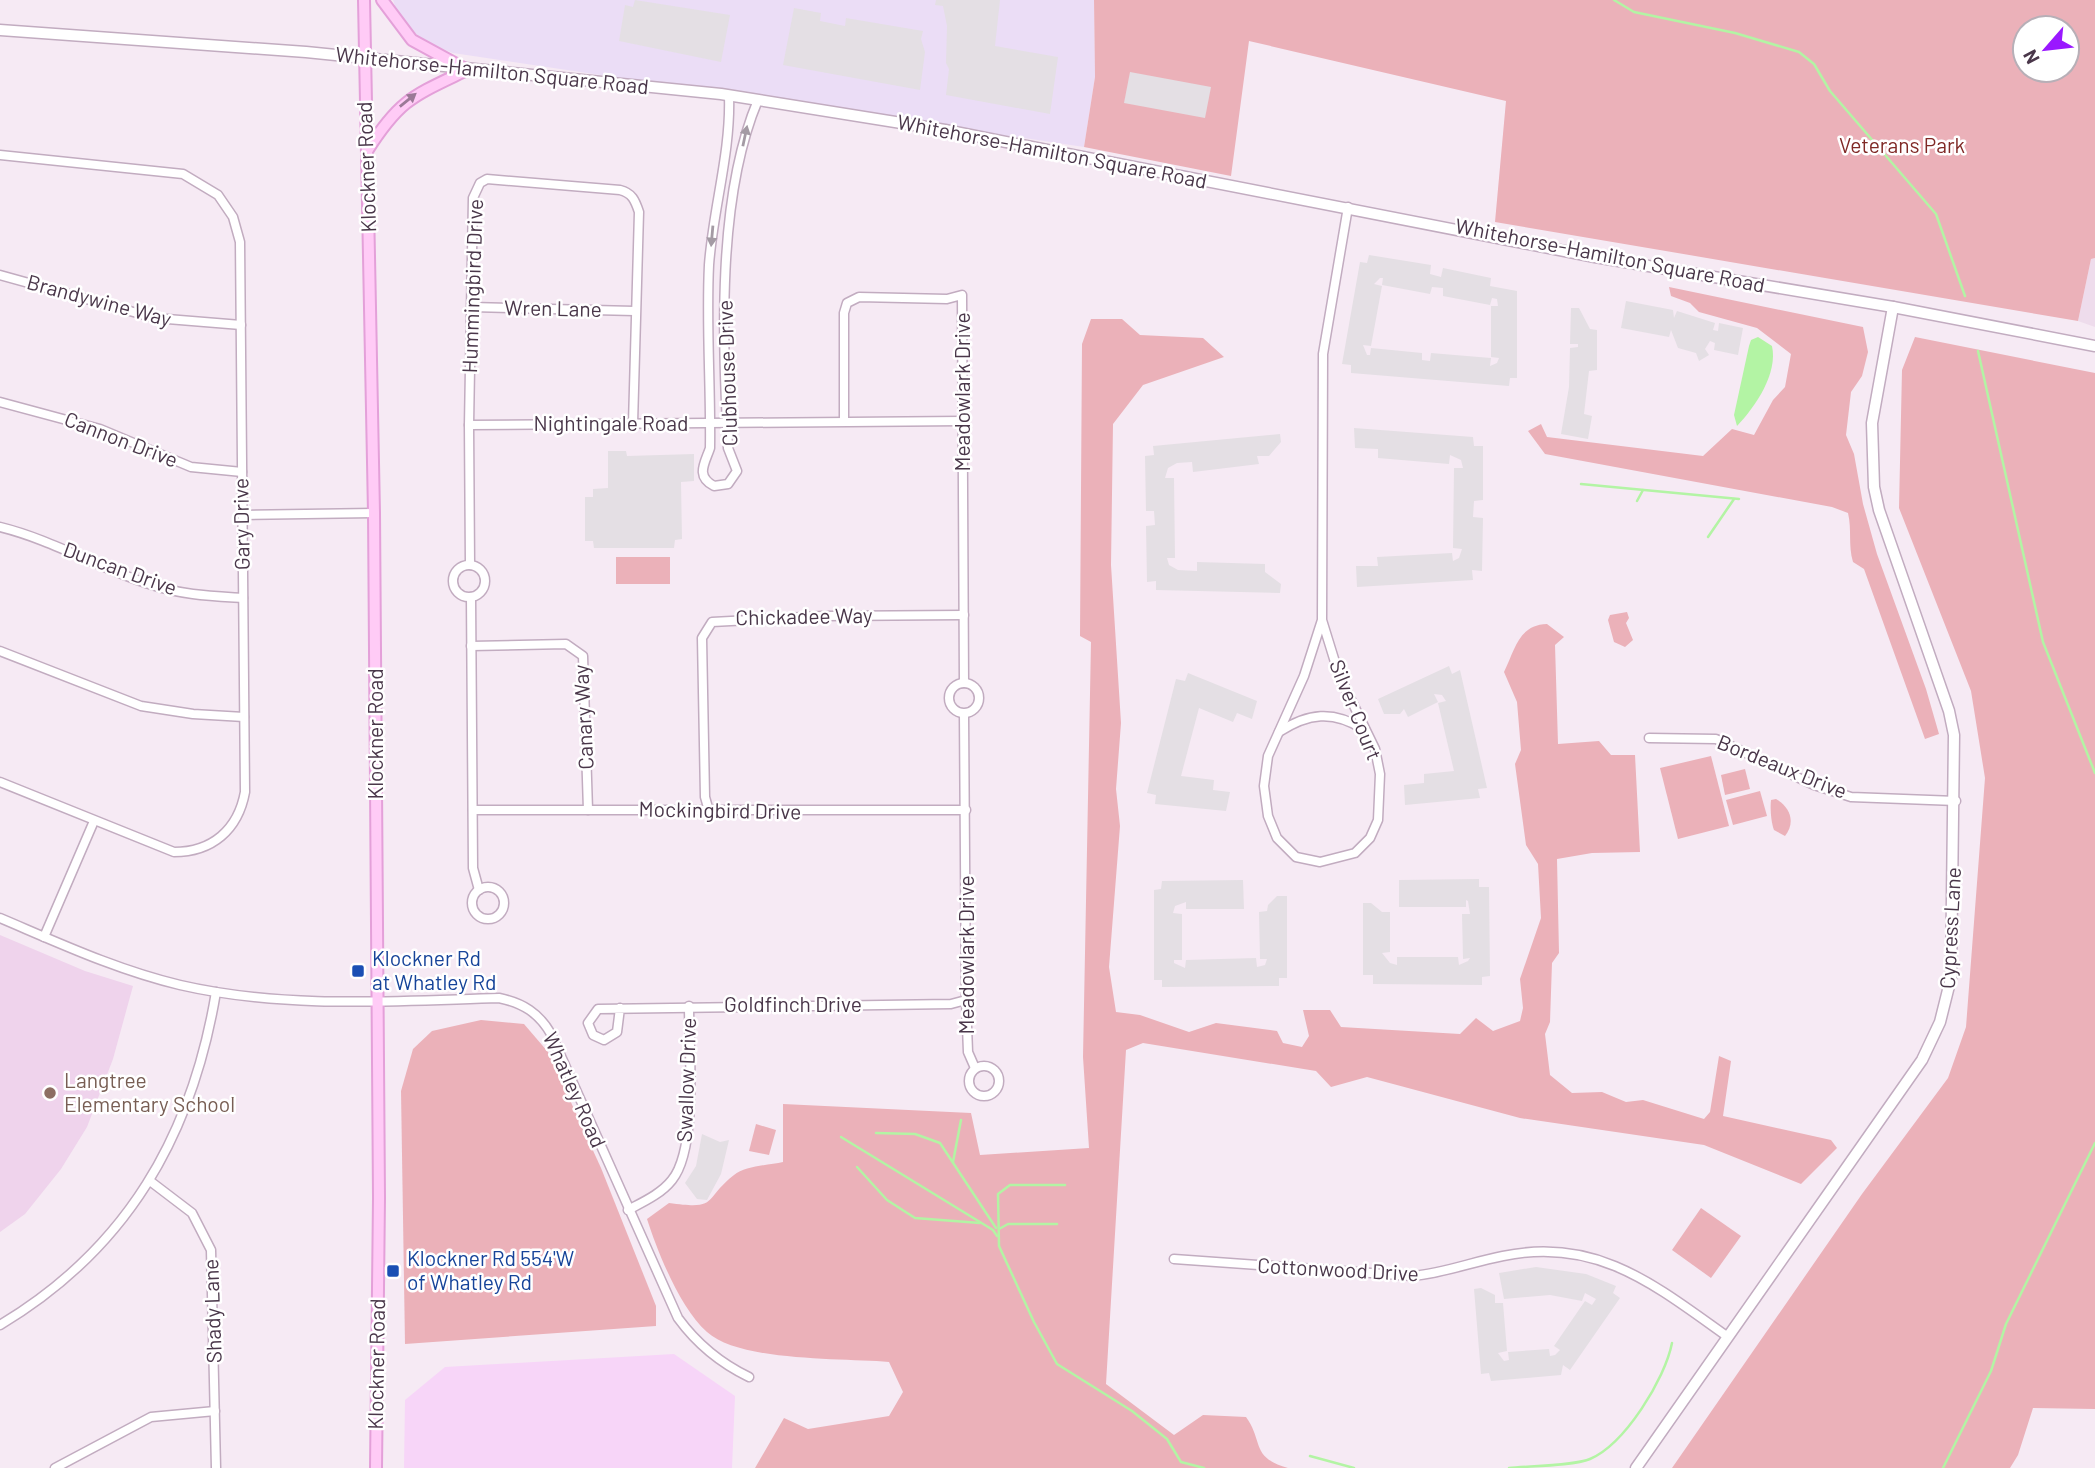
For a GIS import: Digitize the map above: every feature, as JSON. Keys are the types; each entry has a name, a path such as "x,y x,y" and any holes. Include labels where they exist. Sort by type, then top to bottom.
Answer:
{"main road":[{"name":"Klockner Road","path":"364,0 363,58 374,513 378,1001 376,1468"},
{"path":"382,0 412,40 467,70"},
{"path":"367,151 404,102 420,91 467,70"}],"street":[{"name":"Whitehorse-Hamilton Square Road","path":"0,30 363,58 467,70 585,79 758,100 945,130 1595,257 1893,307 2095,346"},
{"name":"Clubhouse Drive","path":"729,96 730,125 716,206 709,281 710,448 701,468 708,483 720,486 734,479 737,471 728,448 725,285 732,209 746,127 758,100"},
{"name":"Gary Drive","path":"0,155 183,174 208,186 226,205 237,229 241,325 245,792 238,817 221,837 199,850 174,852 0,782"},
{"path":"722,166 739,169"},
{"name":"Hummingbird Drive","path":"470,565 469,425 473,198 480,183 487,179 629,192 639,212 633,424"},
{"path":"716,206 732,209"},
{"name":"Silver Court","path":"1322,620 1304,676 1271,746 1265,770 1265,802 1272,828 1296,857 1320,862 1356,853 1370,838 1378,820 1378,758 1339,675 1322,620 1323,354 1348,207"},
{"name":"Brandywine Way","path":"0,275 155,318 241,325"},
{"name":"Meadowlark Drive","path":"844,421 844,313 847,303 859,297 947,299 962,295 964,683"},
{"name":"Wren Lane","path":"472,307 635,311"},
{"name":"Cypress Lane","path":"1636,1468 1932,1042 1947,1002 1951,978 1956,758 1949,711 1874,487 1872,423 1893,307"},
{"name":"Cannon Drive","path":"0,402 100,429 191,467 242,472"},
{"name":"Nightingale Road","path":"469,425 963,421"},
{"path":"242,515 374,513"},
{"name":"Duncan Drive","path":"0,527 32,536 149,585 188,594 243,598"},
{"name":"Hummingbird Drive","path":"470,565 480,569 485,578 483,589 471,597 457,591 453,581 456,571 470,565"},
{"name":"Hummingbird Drive","path":"471,597 473,868 479,890 473,899 476,914 485,919 500,915 504,905 502,895 489,887 479,890"},
{"name":"Chickadee Way","path":"709,811 705,797 702,638 712,622 812,616 964,615"},
{"name":"Canary Way","path":"471,646 566,644 583,656 588,810"},
{"path":"0,651 141,706 193,714 244,717"},
{"name":"Meadowlark Drive","path":"964,683 973,686 979,699 973,711 964,713 955,710 948,698 952,689 964,683"},
{"name":"Meadowlark Drive","path":"964,713 966,1000 968,1052 975,1068"},
{"path":"1279,732 1306,717 1317,715 1342,718 1363,729"},
{"name":"Bordeaux Drive","path":"1649,738 1716,739 1814,785 1852,797 1956,800"},
{"name":"Mockingbird Drive","path":"473,810 966,810"},
{"path":"44,937 94,821"},
{"name":"Whatley Road","path":"0,918 137,973 216,992 275,999 499,999 512,1001 534,1012 551,1034 680,1321 722,1363 749,1377"},
{"path":"0,1325 43,1297 90,1256 130,1210 150,1181 190,1100 202,1063 216,992"},
{"name":"Goldfinch Drive","path":"620,1008 617,1032 604,1040 593,1035 587,1023 598,1009 620,1008 689,1006 951,1004 966,1000"},
{"name":"Swallow Drive","path":"628,1210 664,1188 684,1157 688,1124 689,1006"},
{"name":"Shady Lane","path":"150,1181 192,1213 211,1250 216,1468"},
{"name":"Cottonwood Drive","path":"1174,1259 1401,1277 1437,1274 1518,1254 1578,1254 1641,1276 1728,1337"},
{"path":"55,1468 151,1417 215,1411"}],"shaded area":[{"path":"393,0 1094,0 1095,77 1084,147 453,53 423,41 398,15"},
{"path":"635,0 730,15 721,62 619,41 625,5 633,7"},
{"path":"936,0 1000,0 995,46 1058,57 1050,114 946,95 949,69 946,63 947,26 943,6 935,5"},
{"path":"794,8 821,13 820,21 845,26 846,18 923,31 921,39 925,52 920,90 783,65"},
{"path":"1130,72 1211,87 1205,118 1124,103"},
{"path":"1369,255 1431,265 1430,274 1441,277 1443,268 1491,278 1490,286 1517,291 1517,378 1510,378 1509,386 1351,373 1351,365 1342,364 1360,262 1367,263","holes":["1383,278 1382,285 1430,294 1432,287 1443,288 1443,296 1490,305 1492,298 1497,299 1498,306 1491,306 1491,357 1499,358 1497,363 1490,366 1491,358 1431,353 1430,361 1422,360 1422,353 1371,348 1370,355 1367,355 1363,345 1371,346 1382,286 1374,284"]},
{"path":"2095,258 2095,327 2078,321 2091,259"},
{"path":"1626,301 1673,310 1674,318 1677,311 1715,323 1713,330 1718,331 1719,323 1743,328 1738,355 1714,350 1715,343 1710,341 1705,349 1709,355 1699,361 1696,353 1678,348 1671,330 1669,337 1621,328"},
{"path":"1571,308 1579,308 1590,329 1597,330 1597,370 1589,371 1584,414 1592,416 1588,439 1561,434 1569,387 1570,348 1578,347 1578,344 1570,344"},
{"path":"1758,337 1772,346 1772,367 1764,389 1737,426 1734,415 1749,346 1751,340"},
{"path":"1354,428 1473,437 1474,446 1483,446 1483,500 1474,501 1473,517 1483,518 1482,571 1472,570 1473,580 1357,587 1356,566 1378,566 1377,557 1452,553 1453,561 1459,558 1462,549 1453,548 1454,468 1463,468 1461,460 1450,455 1449,464 1378,458 1378,449 1355,448"},
{"path":"1280,434 1281,442 1269,456 1257,456 1259,464 1193,472 1192,462 1177,463 1168,468 1165,478 1174,478 1175,558 1167,558 1169,565 1178,570 1197,571 1197,562 1265,564 1265,572 1281,584 1280,593 1156,590 1156,581 1147,582 1146,526 1155,525 1154,511 1146,511 1145,456 1154,455 1153,446"},
{"path":"608,451 626,451 627,456 694,454 694,481 681,482 682,539 675,540 674,548 594,548 593,541 585,541 585,497 593,497 593,489 608,488"},
{"path":"1449,666 1452,674 1460,670 1487,788 1478,789 1480,798 1405,805 1404,785 1424,783 1424,774 1454,771 1438,703 1446,701 1442,695 1434,694 1438,702 1408,717 1404,709 1400,714 1384,714 1378,699"},
{"path":"1188,673 1257,701 1252,719 1237,713 1233,722 1199,708 1181,776 1214,780 1213,790 1230,792 1226,811 1155,804 1156,795 1147,793 1176,679 1185,681"},
{"path":"1479,879 1479,887 1489,887 1490,976 1482,977 1482,985 1373,984 1373,975 1363,975 1363,903 1371,903 1382,912 1390,912 1390,952 1382,953 1390,963 1397,965 1397,957 1458,957 1459,965 1468,961 1470,958 1463,959 1462,914 1470,914 1468,901 1466,900 1466,907 1399,907 1399,880"},
{"path":"1243,880 1244,909 1186,909 1186,902 1175,906 1173,913 1182,914 1182,960 1174,960 1174,963 1185,968 1186,960 1256,958 1257,967 1265,965 1267,959 1260,959 1259,912 1267,911 1268,905 1277,896 1287,896 1287,978 1279,978 1279,986 1162,987 1162,980 1154,980 1154,890 1161,889 1162,881"},
{"name":"Langtree Elementary School","path":"0,935 85,971 133,986 113,1059 87,1127 61,1169 25,1214 0,1232"},
{"path":"702,1134 720,1142 729,1140 721,1174 707,1200 697,1199 685,1183 696,1166"},
{"path":"1536,1267 1586,1274 1616,1286 1613,1293 1620,1298 1570,1370 1563,1365 1561,1375 1491,1381 1489,1373 1481,1374 1474,1289 1481,1288 1495,1295 1495,1303 1503,1303 1507,1351 1498,1353 1504,1361 1509,1360 1508,1352 1549,1349 1550,1356 1555,1355 1560,1350 1554,1346 1585,1301 1592,1305 1596,1299 1585,1293 1582,1301 1550,1295 1504,1299 1499,1273"},
{"path":"674,1354 735,1396 732,1468 404,1468 405,1400 445,1367"}],"green space":[{"name":"Veterans Park","path":"1094,0 2095,0 2095,258 2091,259 2078,321 1495,222 1506,101 1249,41 1231,176 1084,147 1095,77"},
{"path":"1669,287 1863,327 1868,352 1862,376 1851,392 1846,435 1854,454 1863,504 1877,554 1926,689 1939,734 1925,739 1864,569 1853,562 1848,513 1832,507 1545,454 1528,431 1541,424 1547,437 1703,456 1732,429 1754,435 1773,400 1785,387 1791,354 1757,328 1699,312 1690,303 1671,296"},
{"path":"1091,319 1122,319 1140,335 1203,338 1224,357 1143,385 1113,424 1111,565 1121,723 1116,789 1120,826 1109,967 1116,1012 1140,1015 1189,1032 1216,1023 1277,1031 1283,1043 1302,1047 1309,1036 1303,1010 1330,1010 1341,1027 1460,1034 1476,1018 1493,1031 1520,1021 1523,1008 1520,979 1541,918 1538,864 1526,845 1515,764 1521,750 1517,702 1504,672 1524,634 1537,625 1547,624 1564,637 1555,645 1558,744 1599,741 1611,755 1635,755 1640,852 1592,853 1557,859 1559,953 1552,963 1550,1022 1545,1034 1550,1075 1572,1093 1602,1092 1626,1102 1643,1100 1704,1119 1710,1112 1719,1056 1731,1061 1723,1116 1831,1140 1837,1148 1801,1184 1704,1145 1520,1118 1367,1077 1331,1087 1316,1071 1143,1043 1126,1050 1106,1384 1174,1435 1203,1415 1246,1417 1263,1454 1276,1464 1288,1468 755,1468 784,1418 808,1429 889,1416 903,1392 889,1362 767,1354 722,1342 707,1332 679,1295 647,1219 669,1203 704,1204 734,1175 757,1166 783,1162 783,1104 971,1113 980,1155 1089,1148 1083,1057 1091,642 1080,636 1082,344"},
{"path":"1915,337 2095,373 2095,1409 2033,1408 2018,1455 2010,1468 1672,1468 1862,1194 1948,1078 1966,1027 1985,778 1971,691 1899,508 1902,370"},
{"path":"616,557 670,557 670,584 616,584"},
{"path":"1627,612 1629,618 1626,623 1633,640 1625,647 1614,642 1608,620 1610,615"},
{"path":"1711,756 1729,826 1678,839 1660,768"},
{"path":"1745,769 1750,789 1725,795 1721,775"},
{"path":"1760,791 1767,816 1733,825 1726,800"},
{"path":"1776,799 1785,806 1790,815 1790,825 1785,836 1773,827 1771,800"},
{"path":"481,1020 524,1024 548,1052 601,1168 656,1306 656,1326 405,1344 401,1091 413,1049 432,1031"},
{"path":"756,1124 776,1130 769,1155 749,1151"},
{"path":"1701,1208 1741,1236 1711,1278 1672,1250"}],"waterway":[{"path":"1614,0 1634,12 1735,33 1799,52 1814,64 1830,91 1936,214 1965,296"},
{"path":"1978,351 2043,642 2095,773"},
{"path":"1581,484 1739,499"},
{"path":"1637,501 1643,490"},
{"path":"1708,537 1734,499"},
{"path":"953,1162 961,1120"},
{"path":"876,1133 915,1134 940,1143 996,1228"},
{"path":"841,1137 993,1230 997,1236"},
{"path":"1943,1468 1991,1371 2006,1324 2095,1143"},
{"path":"857,1167 887,1200 915,1218 980,1223"},
{"path":"1065,1185 1010,1185 998,1194 999,1246 1034,1322 1057,1364 1132,1411 1167,1439 1181,1462 1204,1468"},
{"path":"999,1229 1008,1224 1057,1224"},
{"path":"1509,1468 1573,1463 1590,1459 1603,1451 1617,1440 1642,1409 1661,1374 1672,1343"},
{"path":"1310,1456 1354,1468"}],"place":[{"name":"Klockner Rd at Whatley Rd","path":"358,971"},
{"name":"Langtree Elementary School","path":"50,1093"},
{"name":"Klockner Rd 554'W of Whatley Rd","path":"393,1271"}]}
